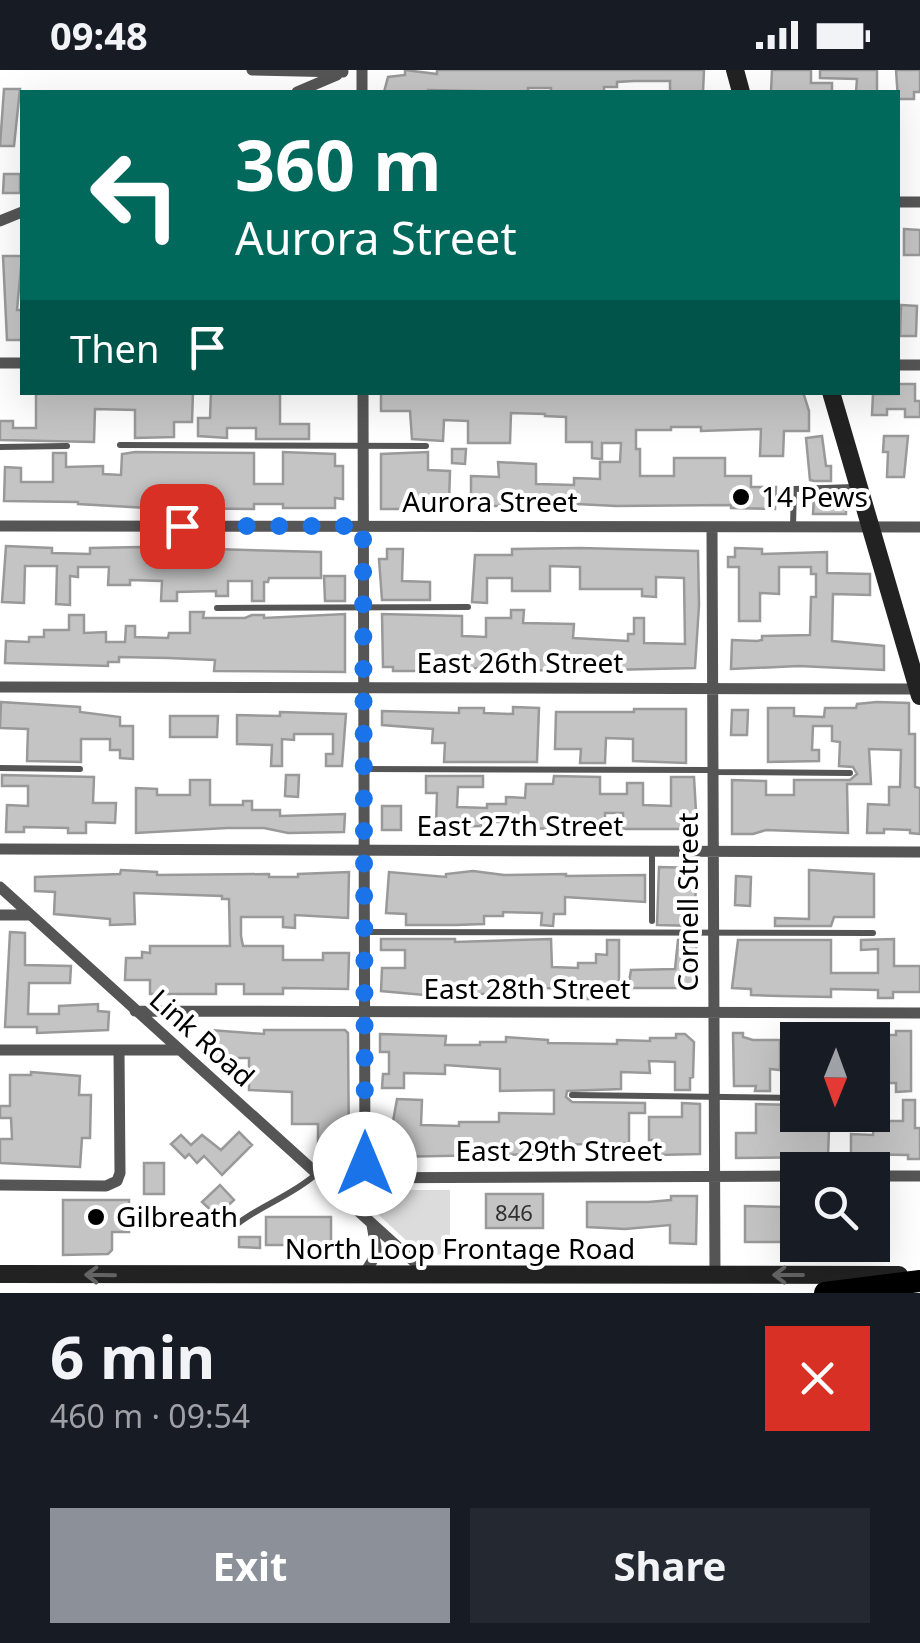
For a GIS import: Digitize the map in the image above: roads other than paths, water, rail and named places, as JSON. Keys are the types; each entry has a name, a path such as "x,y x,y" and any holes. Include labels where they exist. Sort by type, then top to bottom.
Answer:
{"highway":[{"path":"825,1293 920,1278"}],"main road":[{"path":"832,395 919,691"},
{"name":"North Loop Frontage Road","path":"0,1274 920,1278"}],"street":[{"path":"252,70 346,71"},
{"path":"303,90 346,71"},
{"path":"363,395 365,1177"},
{"name":"Aurora Street","path":"0,526 920,527"},
{"name":"Cornell Street","path":"712,528 715,1276"},
{"name":"East 26th Street","path":"0,687 919,691"},
{"name":"East 27th Street","path":"0,849 920,852"},
{"name":"Link Road","path":"0,887 430,1276"},
{"path":"0,915 30,915"},
{"name":"East 28th Street","path":"135,1011 920,1014"},
{"path":"0,1050 177,1050"},
{"path":"0,1186 110,1185 120,1173 119,1051"},
{"name":"East 29th Street","path":"319,1176 780,1176"},
{"path":"890,1176 920,1176"},
{"path":"363,1276 377,1253 372,1225"}],"lane":[{"path":"120,445 426,446"},
{"path":"0,447 67,446"},
{"path":"794,528 794,489 860,487"},
{"path":"218,608 468,608"},
{"path":"0,768 80,769"},
{"path":"364,769 850,773"},
{"path":"652,852 652,921"},
{"path":"364,932 873,933"},
{"path":"572,1095 780,1098"},
{"path":"236,1225 319,1176"}],"place":[{"name":"14 Pews","path":"741,497"},
{"name":"Gilbreath","path":"96,1217"}]}
